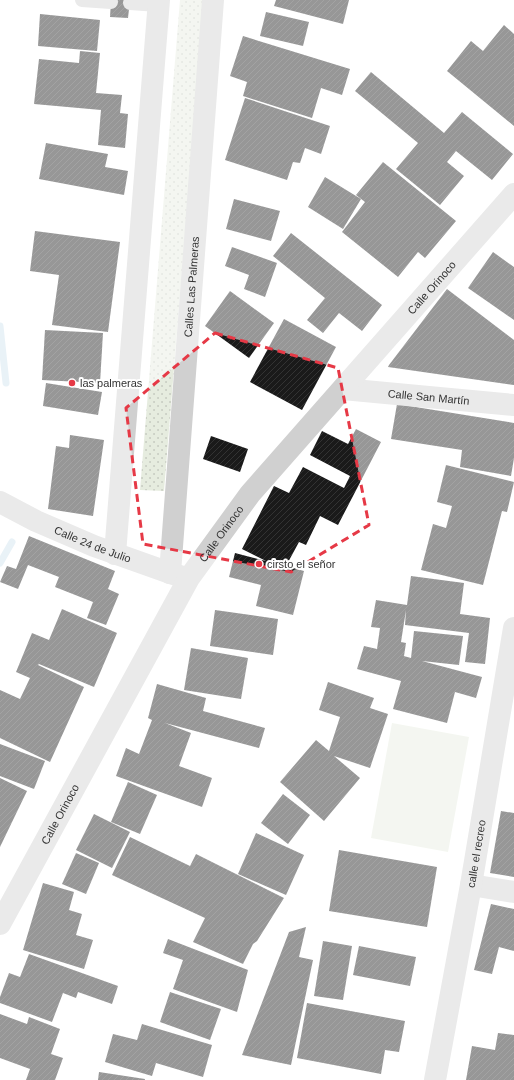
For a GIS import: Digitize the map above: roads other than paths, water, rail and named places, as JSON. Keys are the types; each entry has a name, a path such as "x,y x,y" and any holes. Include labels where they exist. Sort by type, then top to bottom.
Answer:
{"street":[{"name":"Calles Las Palmeras","path":"179,576 213,0"},
{"path":"115,554 158,3"},
{"name":"Calle Orinoco","path":"0,924 179,576 514,194"},
{"name":"Calle San Martín","path":"343,389 514,405"},
{"name":"Calle 24 de Julio","path":"0,502 36,521 115,554 179,576"},
{"name":"calle el recreo","path":"435,1080 510,671 514,628"},
{"path":"471,885 514,892"}],"lane":[{"path":"82,0 111,2"},
{"path":"130,3 158,3"}],"waterway":[{"path":"0,326 6,383"},
{"path":"0,563 12,542"}],"place":[{"name":"las palmeras","path":"72,383"},
{"name":"cirsto el señor","path":"259,564"}]}
